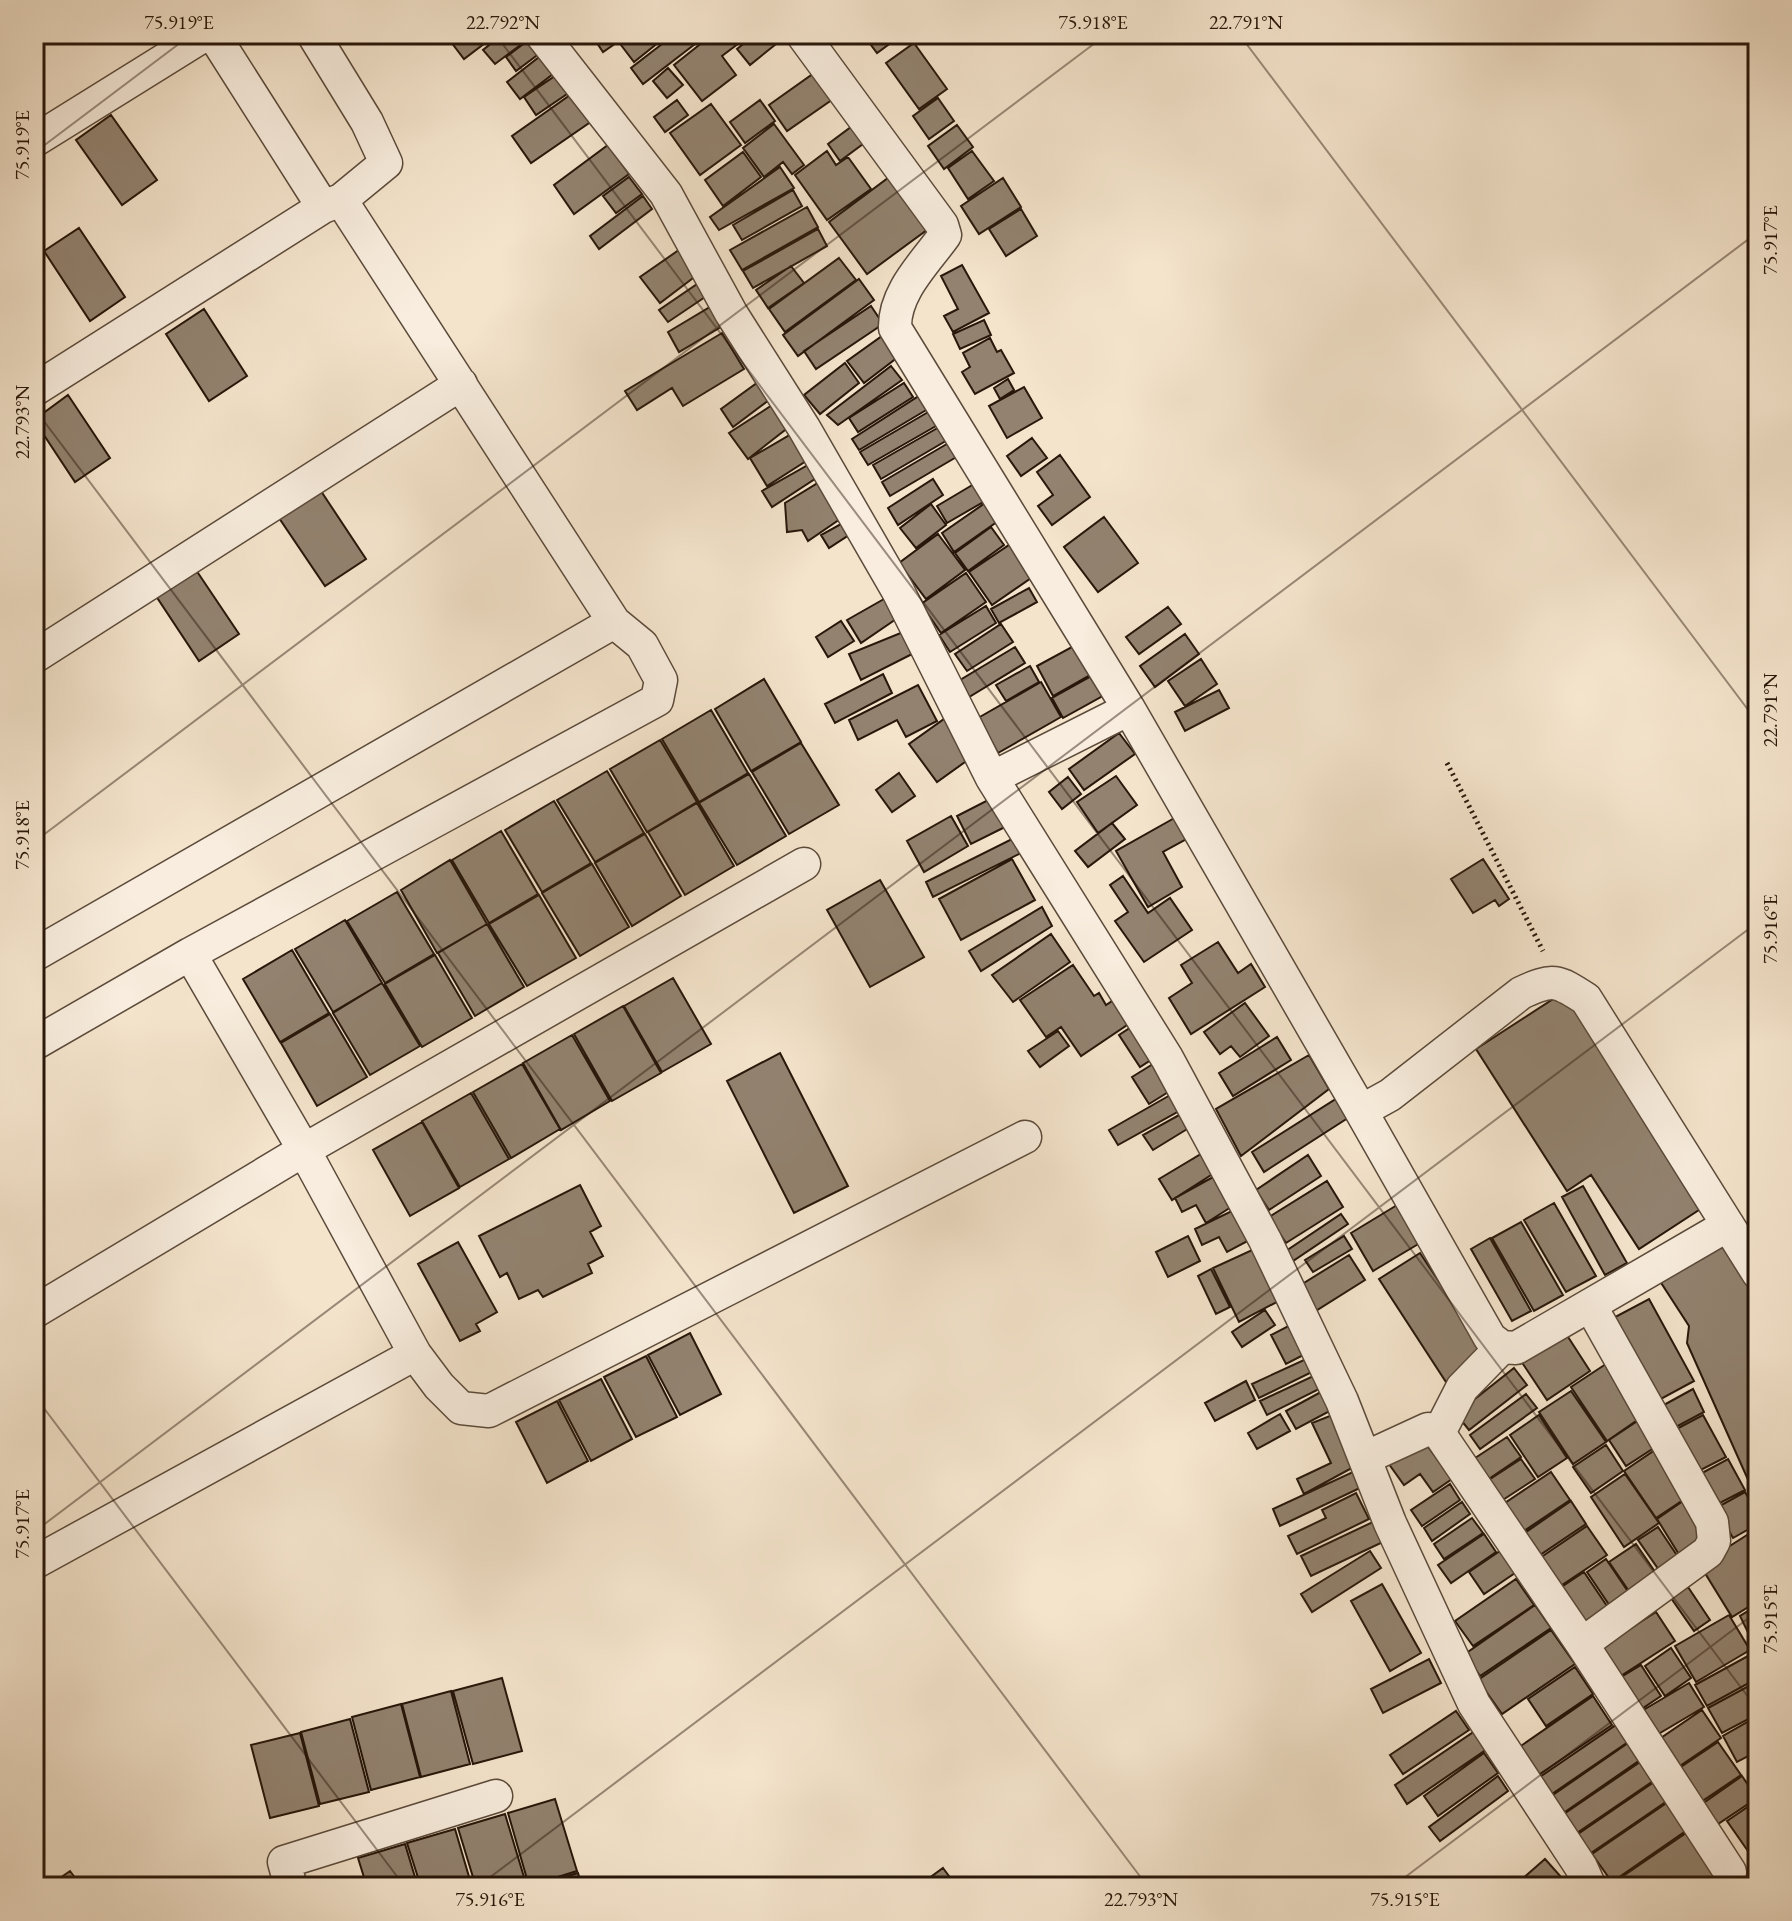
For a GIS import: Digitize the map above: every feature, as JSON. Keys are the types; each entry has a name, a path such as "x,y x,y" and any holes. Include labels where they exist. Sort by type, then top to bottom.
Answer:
{"street":[{"path":"34,141 206,34"},
{"path":"34,1044 190,954 657,700 661,680 642,645 614,622 461,384 213,34"},
{"path":"34,390 332,203 386,163 367,122 313,34"},
{"path":"541,34 666,194 731,313 804,428 898,591 992,778 1167,1058 1265,1240 1342,1401 1390,1523 1474,1704 1581,1867 1590,1887"},
{"path":"802,34 942,225 945,235 901,297 895,314 895,328 1129,709 1490,1338 1502,1347 1516,1348 1728,1225"},
{"path":"34,657 461,384"},
{"path":"34,955 614,622"},
{"path":"992,778 1129,709"},
{"path":"34,1312 304,1150 804,864"},
{"path":"190,954 304,1150 415,1354 439,1386 461,1408 489,1411 1025,1137"},
{"path":"1361,1111 1390,1095 1521,993 1543,983 1559,982 1586,999 1758,1273"},
{"path":"1582,1644 1708,1552 1715,1534 1712,1522 1590,1305"},
{"path":"1439,1433 1462,1388 1502,1347"},
{"path":"34,1563 415,1354"},
{"path":"1365,1458 1428,1429 1439,1433 1582,1644 1730,1872"},
{"path":"291,1887 284,1862 496,1796"}],"path":[{"path":"1447,763 1559,982"}],"building":[{"path":"454,34 497,34 464,59 448,38"},
{"path":"503,34 527,34 530,38 495,64 483,50"},
{"path":"591,34 629,34 603,52"},
{"path":"635,34 669,34 634,62 621,45"},
{"path":"675,34 708,34 643,84 631,68"},
{"path":"713,34 751,34 722,56 736,75 702,101 674,65"},
{"path":"756,34 786,36 750,65 737,49"},
{"path":"869,34 903,34 877,53 865,37"},
{"path":"530,39 540,53 516,71 506,57"},
{"path":"914,43 947,89 919,109 886,63"},
{"path":"543,54 557,71 520,99 507,82"},
{"path":"668,68 683,85 667,98 653,81"},
{"path":"817,71 836,97 787,131 769,105"},
{"path":"558,74 570,92 536,115 524,97"},
{"path":"573,93 592,121 531,163 512,136"},
{"path":"938,98 954,121 929,139 913,116"},
{"path":"677,100 688,115 665,132 654,117"},
{"path":"760,100 775,121 745,143 730,122"},
{"path":"711,104 741,145 700,175 670,133"},
{"path":"111,115 157,180 122,205 76,140"},
{"path":"774,124 804,165 792,174 783,162 764,177 743,148"},
{"path":"855,124 867,141 840,161 828,144"},
{"path":"957,125 973,147 944,169 928,146"},
{"path":"608,145 629,174 574,214 554,185"},
{"path":"827,151 836,165 848,157 871,189 827,220 795,175"},
{"path":"972,151 994,181 968,199 948,168"},
{"path":"743,152 761,177 723,206 705,180"},
{"path":"780,167 794,188 719,230 710,217"},
{"path":"896,172 935,224 867,274 829,222"},
{"path":"629,177 642,194 616,213 603,196"},
{"path":"1003,178 1021,207 979,234 961,206"},
{"path":"793,190 802,206 742,240 733,225"},
{"path":"643,196 652,209 599,249 590,236"},
{"path":"807,207 818,227 742,270 730,250"},
{"path":"1021,209 1037,236 1006,256 989,229"},
{"path":"79,228 125,297 90,321 44,251"},
{"path":"818,229 827,246 753,288 743,271"},
{"path":"686,245 701,272 660,303 640,277"},
{"path":"839,258 856,280 785,332 769,309"},
{"path":"962,265 989,313 953,332 944,316 958,309 941,276"},
{"path":"791,266 804,283 768,308 756,290"},
{"path":"706,278 714,291 668,322 659,310"},
{"path":"859,279 874,300 798,356 783,335"},
{"path":"871,306 883,324 816,369 804,351"},
{"path":"710,307 721,327 679,352 668,332"},
{"path":"204,309 247,376 209,401 166,334"},
{"path":"984,320 991,335 960,349 953,334"},
{"path":"722,333 744,369 683,406 672,388 637,410 625,391"},
{"path":"882,336 898,357 864,383 847,361"},
{"path":"990,338 1014,373 975,394 962,372 970,367 963,353"},
{"path":"845,363 859,383 820,414 804,395"},
{"path":"891,366 902,380 838,425 827,415"},
{"path":"765,377 777,394 733,427 721,409"},
{"path":"1008,379 1014,390 1000,399 994,388"},
{"path":"904,383 913,397 858,432 849,418"},
{"path":"1024,387 1042,418 1007,438 989,406"},
{"path":"925,392 933,406 859,450 852,439"},
{"path":"68,395 110,458 75,482 34,420"},
{"path":"780,400 794,423 748,459 729,433"},
{"path":"935,408 943,422 868,465 860,452"},
{"path":"948,422 956,435 881,479 873,465"},
{"path":"800,429 814,456 767,486 750,458"},
{"path":"957,438 965,452 890,496 882,482"},
{"path":"1032,438 1047,458 1021,476 1007,456"},
{"path":"1060,455 1090,497 1052,525 1038,506 1053,495 1037,472"},
{"path":"815,461 824,473 772,507 762,491"},
{"path":"826,478 846,515 808,541 802,530 787,532 785,503"},
{"path":"933,479 943,495 898,525 888,508"},
{"path":"974,484 985,501 947,523 937,506"},
{"path":"317,485 366,559 325,586 275,512"},
{"path":"988,501 1001,519 954,552 942,533"},
{"path":"931,504 946,525 916,548 900,528"},
{"path":"1104,517 1138,563 1098,592 1064,547"},
{"path":"850,519 855,531 829,548 821,535"},
{"path":"991,527 1004,545 968,571 955,553"},
{"path":"938,534 965,570 926,599 899,563"},
{"path":"1012,543 1034,576 992,605 969,572"},
{"path":"194,567 239,634 199,661 154,593"},
{"path":"966,573 986,602 941,633 921,604"},
{"path":"1029,588 1037,602 999,623 991,609"},
{"path":"891,595 902,615 861,643 847,620"},
{"path":"986,606 996,623 950,652 939,635"},
{"path":"1168,607 1181,624 1139,654 1126,637"},
{"path":"841,621 854,641 828,657 816,637"},
{"path":"1001,624 1013,642 967,671 955,654"},
{"path":"908,630 920,650 861,680 849,654"},
{"path":"1185,634 1199,654 1155,687 1140,666"},
{"path":"1081,642 1097,671 1053,696 1037,666"},
{"path":"1015,647 1025,663 966,699 955,683"},
{"path":"1201,659 1217,684 1185,706 1168,681"},
{"path":"1030,666 1039,682 1006,701 996,685"},
{"path":"1097,673 1108,693 1063,718 1052,698"},
{"path":"883,674 892,693 835,723 825,704"},
{"path":"764,679 801,742 751,771 715,709"},
{"path":"1041,682 1061,717 998,753 978,718"},
{"path":"918,685 937,721 906,737 897,720 858,740 849,720"},
{"path":"1219,690 1229,708 1185,731 1175,712"},
{"path":"711,710 748,773 699,802 662,739"},
{"path":"944,719 972,757 937,782 909,744"},
{"path":"1119,733 1135,754 1084,790 1069,769"},
{"path":"660,740 697,802 647,832 610,769"},
{"path":"801,743 839,805 789,834 752,772"},
{"path":"607,771 644,833 595,862 557,800"},
{"path":"899,773 915,796 892,812 876,790"},
{"path":"749,774 786,836 737,865 699,803"},
{"path":"1116,776 1137,805 1098,833 1077,802"},
{"path":"1068,777 1081,794 1062,809 1049,792"},
{"path":"994,797 1011,824 971,844 957,816"},
{"path":"554,801 591,863 542,892 505,830"},
{"path":"697,803 734,866 685,895 648,832"},
{"path":"951,816 968,846 924,872 907,841"},
{"path":"1178,816 1190,837 1163,852 1182,887 1148,907 1116,851"},
{"path":"1112,823 1125,839 1088,867 1075,851"},
{"path":"501,831 538,894 489,923 452,860"},
{"path":"645,834 681,896 632,926 595,863"},
{"path":"1014,838 1023,852 933,897 926,882"},
{"path":"1012,859 1035,900 961,940 939,899"},
{"path":"1483,859 1509,899 1499,906 1495,900 1473,913 1451,879"},
{"path":"450,860 487,924 437,953 401,890"},
{"path":"592,864 629,927 580,956 542,893"},
{"path":"1123,876 1148,913 1170,898 1192,930 1144,962 1115,921 1128,912 1110,885"},
{"path":"880,880 924,957 870,987 827,910"},
{"path":"397,892 434,954 385,983 347,921"},
{"path":"539,895 576,958 527,986 489,924"},
{"path":"1042,907 1052,926 981,971 969,951"},
{"path":"345,920 382,983 333,1012 295,949"},
{"path":"487,924 524,987 475,1016 438,953"},
{"path":"1051,934 1070,962 1013,1002 992,975"},
{"path":"1218,942 1238,973 1251,964 1265,987 1191,1034 1169,998 1192,983 1181,965"},
{"path":"292,950 329,1013 280,1042 243,979"},
{"path":"435,955 472,1018 422,1047 385,984"},
{"path":"1073,965 1094,996 1099,993 1106,1005 1124,993 1139,1017 1081,1056 1061,1027 1046,1037 1020,1000"},
{"path":"673,978 711,1044 662,1072 624,1006"},
{"path":"382,983 420,1046 370,1075 333,1013"},
{"path":"1564,992 1702,1208 1639,1249 1591,1175 1567,1191 1476,1049"},
{"path":"1245,1003 1269,1036 1240,1057 1231,1046 1220,1054 1204,1032"},
{"path":"623,1006 661,1073 612,1101 574,1034"},
{"path":"330,1014 367,1077 317,1106 281,1043"},
{"path":"1139,1022 1160,1054 1140,1067 1119,1035"},
{"path":"1058,1031 1069,1046 1040,1067 1028,1051"},
{"path":"572,1035 610,1101 561,1130 523,1063"},
{"path":"1277,1037 1291,1060 1233,1096 1219,1073"},
{"path":"780,1053 848,1186 794,1213 727,1081"},
{"path":"1309,1055 1329,1089 1241,1156 1216,1109"},
{"path":"1161,1059 1178,1086 1149,1104 1132,1077"},
{"path":"522,1064 560,1129 511,1158 473,1092"},
{"path":"1179,1090 1188,1106 1118,1145 1109,1130"},
{"path":"471,1093 509,1159 460,1187 422,1121"},
{"path":"1339,1097 1351,1116 1264,1172 1252,1152"},
{"path":"1190,1109 1197,1123 1153,1150 1143,1135"},
{"path":"422,1122 459,1188 410,1216 373,1150"},
{"path":"1211,1148 1222,1168 1172,1200 1159,1179"},
{"path":"1308,1155 1321,1176 1269,1210 1256,1190"},
{"path":"1224,1171 1239,1202 1206,1223 1196,1205 1182,1212 1175,1198"},
{"path":"1327,1181 1343,1207 1286,1243 1269,1217"},
{"path":"580,1185 601,1226 590,1232 603,1256 588,1264 592,1273 543,1297 538,1290 519,1299 507,1273 500,1277 479,1236"},
{"path":"1583,1186 1627,1263 1605,1275 1562,1197"},
{"path":"1402,1202 1425,1240 1373,1271 1351,1233"},
{"path":"1554,1203 1596,1276 1566,1292 1524,1220"},
{"path":"1242,1206 1257,1236 1227,1252 1219,1237 1202,1245 1195,1229"},
{"path":"1341,1214 1348,1224 1290,1263 1283,1253"},
{"path":"1521,1222 1563,1295 1534,1311 1492,1238"},
{"path":"1720,1235 1758,1297 1758,1502 1687,1343 1689,1326 1656,1275"},
{"path":"1188,1236 1200,1261 1168,1277 1156,1252"},
{"path":"1344,1236 1352,1249 1313,1272 1305,1260"},
{"path":"1490,1238 1531,1311 1512,1321 1471,1249"},
{"path":"458,1242 497,1312 476,1324 480,1331 460,1341 418,1264"},
{"path":"1263,1245 1288,1296 1239,1322 1213,1268"},
{"path":"1420,1253 1487,1354 1446,1382 1379,1279"},
{"path":"1349,1255 1365,1280 1314,1312 1299,1286"},
{"path":"1211,1269 1230,1307 1216,1314 1198,1276"},
{"path":"1649,1299 1694,1381 1648,1406 1604,1323"},
{"path":"1265,1310 1275,1325 1242,1347 1232,1332"},
{"path":"1300,1320 1315,1349 1286,1364 1271,1335"},
{"path":"1561,1326 1590,1371 1547,1400 1517,1355"},
{"path":"690,1333 721,1394 680,1415 648,1355"},
{"path":"1317,1354 1322,1367 1259,1398 1252,1384"},
{"path":"646,1356 677,1417 636,1437 604,1377"},
{"path":"1612,1360 1649,1412 1607,1441 1571,1387"},
{"path":"1514,1368 1527,1385 1469,1430 1456,1414"},
{"path":"1324,1371 1331,1383 1267,1415 1260,1401"},
{"path":"601,1379 632,1439 591,1461 559,1400"},
{"path":"1246,1381 1255,1400 1215,1421 1205,1403"},
{"path":"1332,1386 1341,1405 1296,1429 1286,1411"},
{"path":"1693,1389 1704,1412 1674,1428 1662,1406"},
{"path":"1571,1391 1606,1442 1573,1464 1539,1412"},
{"path":"1526,1394 1537,1408 1480,1449 1470,1435"},
{"path":"557,1401 588,1461 547,1483 516,1422"},
{"path":"1340,1412 1361,1463 1304,1494 1297,1479 1331,1463 1312,1423"},
{"path":"1280,1414 1290,1431 1257,1449 1248,1433"},
{"path":"1539,1415 1567,1458 1538,1477 1510,1435"},
{"path":"1703,1415 1726,1457 1691,1475 1669,1433"},
{"path":"1642,1418 1660,1444 1626,1466 1609,1440"},
{"path":"1420,1436 1452,1479 1433,1492 1420,1474 1404,1485 1386,1460"},
{"path":"1507,1437 1521,1457 1477,1487 1463,1466"},
{"path":"1606,1445 1623,1471 1591,1493 1573,1467"},
{"path":"1655,1450 1686,1498 1656,1518 1624,1471"},
{"path":"1521,1459 1535,1479 1492,1507 1478,1487"},
{"path":"1728,1459 1745,1490 1718,1504 1702,1473"},
{"path":"1355,1471 1362,1487 1280,1526 1273,1509"},
{"path":"1551,1472 1570,1500 1515,1537 1496,1509"},
{"path":"1625,1474 1659,1523 1624,1547 1591,1497"},
{"path":"1450,1484 1460,1500 1422,1526 1411,1510"},
{"path":"1745,1492 1758,1515 1758,1524 1733,1538 1716,1508"},
{"path":"1356,1493 1369,1519 1297,1554 1288,1536 1326,1518 1322,1510"},
{"path":"1686,1499 1711,1536 1680,1556 1657,1519"},
{"path":"1571,1501 1586,1524 1531,1561 1516,1539"},
{"path":"1462,1502 1470,1514 1432,1541 1424,1528"},
{"path":"1472,1518 1483,1533 1444,1559 1434,1544"},
{"path":"1375,1521 1385,1541 1311,1576 1301,1556"},
{"path":"1587,1526 1607,1555 1553,1591 1534,1562"},
{"path":"1658,1527 1678,1557 1659,1570 1638,1540"},
{"path":"1758,1528 1758,1601 1732,1617 1700,1565"},
{"path":"1484,1534 1496,1552 1451,1583 1438,1565"},
{"path":"1636,1544 1662,1582 1635,1600 1609,1562"},
{"path":"1370,1551 1381,1568 1312,1612 1301,1594"},
{"path":"1500,1551 1515,1573 1484,1594 1469,1572"},
{"path":"1606,1559 1633,1599 1614,1612 1587,1572"},
{"path":"1584,1572 1611,1612 1578,1634 1551,1594"},
{"path":"1516,1579 1534,1605 1473,1646 1455,1621"},
{"path":"1382,1584 1421,1653 1390,1671 1351,1601"},
{"path":"1688,1587 1710,1620 1694,1631 1671,1598"},
{"path":"1535,1605 1551,1628 1480,1676 1465,1654"},
{"path":"1758,1605 1758,1649 1756,1649 1740,1616"},
{"path":"1656,1612 1675,1641 1613,1681 1594,1652"},
{"path":"1729,1615 1750,1650 1696,1682 1675,1646"},
{"path":"1551,1630 1575,1664 1502,1714 1478,1680"},
{"path":"1671,1648 1691,1678 1665,1696 1645,1666"},
{"path":"1748,1656 1758,1678 1707,1706 1695,1685"},
{"path":"1429,1659 1441,1683 1383,1713 1371,1689"},
{"path":"1641,1665 1661,1696 1634,1714 1613,1682"},
{"path":"1575,1667 1593,1694 1546,1726 1528,1699"},
{"path":"502,1678 522,1751 473,1764 453,1691"},
{"path":"1758,1681 1758,1714 1722,1733 1708,1708"},
{"path":"1689,1683 1704,1707 1650,1739 1635,1715"},
{"path":"451,1691 470,1764 421,1777 402,1704"},
{"path":"1593,1696 1612,1725 1534,1778 1515,1750"},
{"path":"401,1704 420,1777 371,1790 352,1717"},
{"path":"1702,1710 1721,1738 1671,1772 1652,1744"},
{"path":"1456,1711 1469,1730 1403,1774 1390,1755"},
{"path":"1758,1716 1758,1751 1737,1762 1723,1736"},
{"path":"350,1719 369,1792 320,1804 301,1732"},
{"path":"1616,1725 1628,1742 1549,1796 1537,1779"},
{"path":"1475,1731 1487,1749 1407,1804 1395,1785"},
{"path":"300,1733 319,1806 270,1818 251,1745"},
{"path":"1718,1742 1741,1775 1695,1806 1672,1773"},
{"path":"1628,1743 1640,1760 1562,1814 1550,1797"},
{"path":"1484,1753 1498,1773 1438,1816 1424,1796"},
{"path":"1643,1760 1656,1779 1574,1835 1561,1816"},
{"path":"1498,1776 1508,1791 1440,1841 1429,1827"},
{"path":"1742,1776 1757,1798 1709,1830 1695,1809"},
{"path":"1657,1780 1670,1799 1591,1853 1578,1834"},
{"path":"555,1799 577,1871 529,1886 508,1813"},
{"path":"1671,1800 1690,1828 1612,1882 1592,1854"},
{"path":"1758,1800 1758,1863 1757,1864 1727,1821"},
{"path":"505,1814 527,1887 476,1887 458,1828"},
{"path":"455,1829 472,1887 421,1887 407,1843"},
{"path":"1692,1829 1729,1883 1723,1887 1611,1887 1610,1885"},
{"path":"405,1844 418,1887 367,1887 358,1858"},
{"path":"1545,1859 1570,1887 1513,1887"},
{"path":"943,1868 957,1887 917,1887"},
{"path":"70,1871 82,1887 47,1887"},
{"path":"578,1873 582,1887 532,1887"}]}
